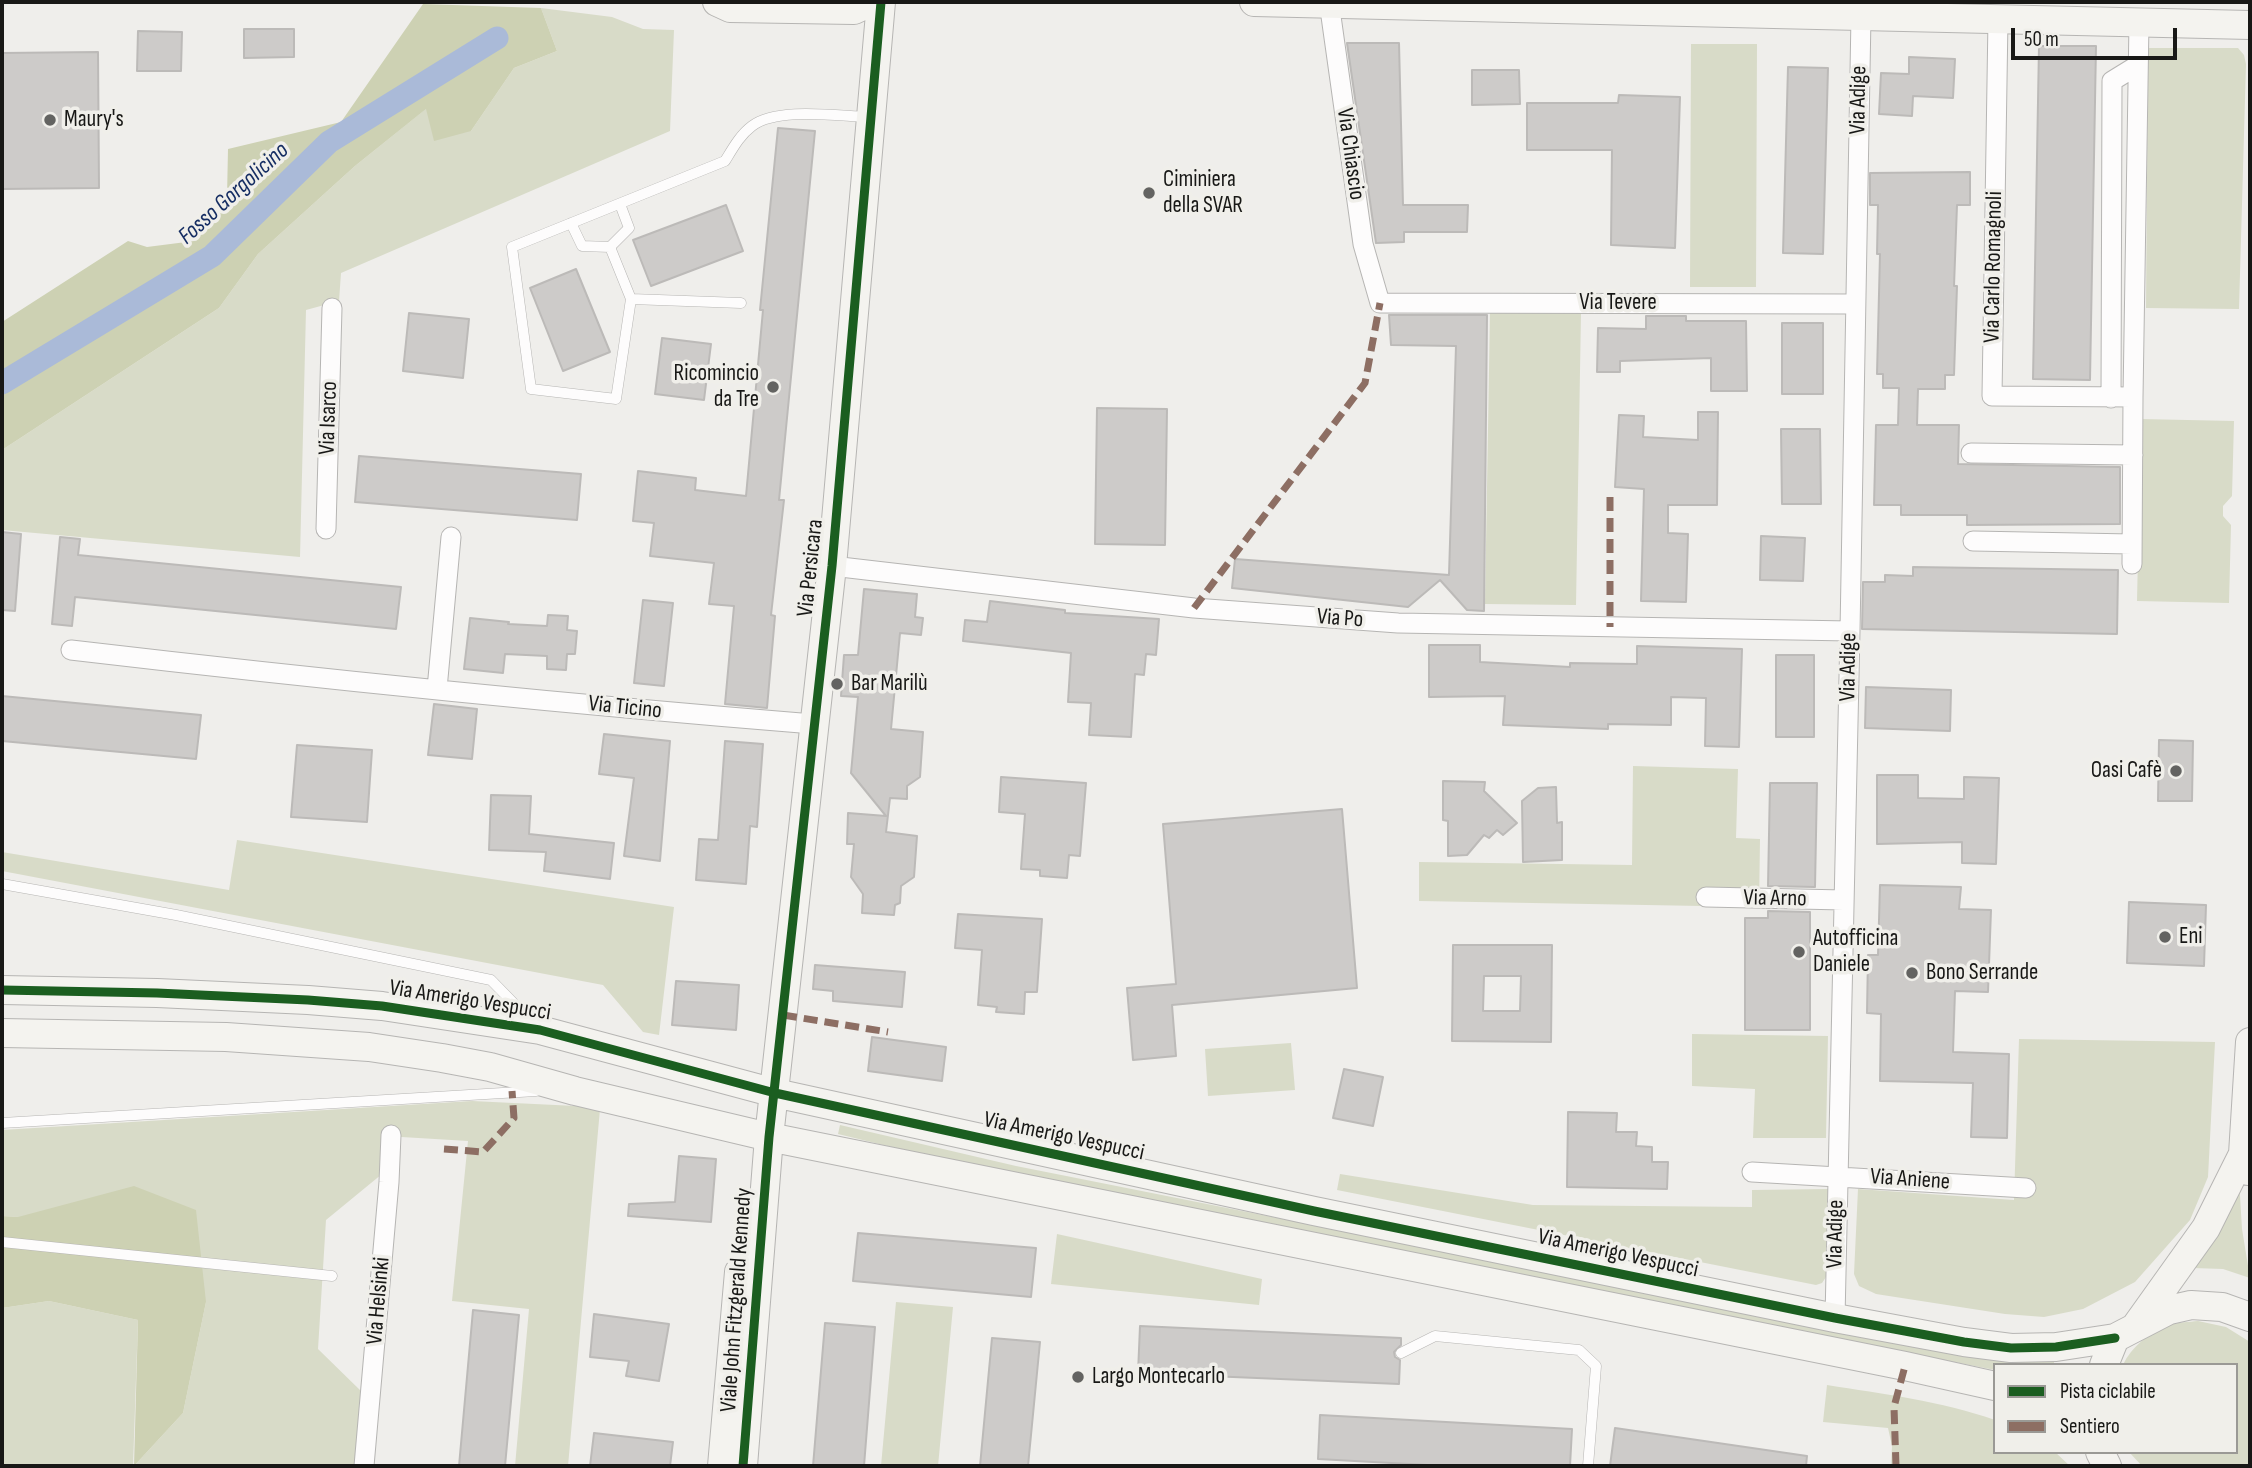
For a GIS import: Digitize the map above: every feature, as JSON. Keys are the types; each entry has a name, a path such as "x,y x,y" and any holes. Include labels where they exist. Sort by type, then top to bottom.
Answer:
{"street":[{"path":"717,2 730,8 854,10 871,2"},
{"name":"Via Persicara","path":"769,1137 832,566 881,2"},
{"path":"1254,2 1861,9 1998,19 2250,25"},
{"name":"Via Chiascio","path":"1329,3 1363,244 1380,303"},
{"name":"Via Adige","path":"1835,1318 1861,9"},
{"name":"Via Carlo Romagnoli","path":"1998,19 1992,396 2133,397"},
{"path":"2132,564 2139,22"},
{"path":"2111,398 2112,81 2138,65"},
{"name":"Via Tevere","path":"1380,303 1855,304"},
{"name":"Via Isarco","path":"326,529 332,308"},
{"path":"1970,453 2133,455"},
{"path":"437,689 451,537"},
{"path":"1973,541 2132,544"},
{"name":"Via Po","path":"832,566 1206,609 1398,624 1850,632"},
{"name":"Via Ticino","path":"71,650 248,671 813,724"},
{"name":"Via Arno","path":"1706,897 1844,900"},
{"name":"Via Amerigo Vespucci","path":"2,990 308,1000 382,1006 540,1030 775,1093 1314,1211 1964,1342 2011,1348 2056,1347 2126,1332 2169,1310 2190,1305 2222,1307 2250,1317"},
{"path":"2,1033 226,1037 369,1047 442,1058 490,1067 575,1091 769,1137 1993,1386"},
{"path":"2105,1363 2206,1228 2246,1166 2250,1042"},
{"name":"Via Helsinki","path":"364,1466 391,1135"},
{"name":"Viale John Fitzgerald Kennedy","path":"722,1466 746,1195 769,1137"},
{"name":"Viale John Fitzgerald Kennedy","path":"743,1466 769,1137"},
{"name":"Via Aniene","path":"1752,1172 2026,1188"}],"lane":[{"path":"610,247 631,299 616,399 531,389 512,247 725,161 737,140 754,125 776,117 871,117"},
{"path":"571,223 582,246 610,247 629,228 620,204"},
{"path":"631,299 741,303"},
{"path":"2,884 176,915 491,980 540,1030"},
{"path":"2,1123 512,1091 575,1091"},
{"path":"2,1242 332,1276"},
{"path":"1401,1353 1435,1336 1579,1350 1596,1366 1588,1466"}],"green space":[{"path":"423,4 541,8 557,51 514,68 471,131 434,141 426,109 355,166 258,254 219,308 2,450 2,322 128,241 147,247 194,241 227,197 228,149 341,122"},
{"path":"541,8 612,17 643,29 674,30 670,131 341,273 339,301 306,310 300,557 2,530 2,450 219,308 258,254 355,166 427,108 471,131 514,68 557,51"},
{"path":"1691,44 1757,44 1756,287 1690,287"},
{"path":"2148,48 2238,48 2244,55 2246,64 2239,309 2146,308"},
{"path":"1490,312 1581,313 1576,605 1485,604"},
{"path":"2141,419 2234,421 2232,496 2223,506 2223,516 2231,525 2229,603 2137,601"},
{"path":"1633,766 1738,769 1736,838 1760,839 1759,907 1419,901 1419,862 1632,865"},
{"path":"237,840 674,907 659,1035 643,1032 603,985 2,871 2,852 229,890"},
{"path":"1692,1034 1828,1036 1826,1138 1753,1138 1755,1089 1692,1086"},
{"path":"2019,1039 2215,1042 2208,1177 2190,1220 2135,1282 2083,1309 2044,1317 2005,1314 1876,1294 1859,1286 1854,1274 1858,1189 2014,1200"},
{"path":"1291,1043 1295,1090 1208,1096 1205,1049"},
{"path":"472,1101 600,1109 568,1466 515,1466 529,1309 452,1301 468,1141 385,1136 382,1174 326,1220 318,1349 362,1392 355,1466 134,1466 183,1413 206,1302 18,1217 2,1216 2,1130"},
{"path":"840,1125 1016,1166 1936,1349 2054,1363 1993,1363 1993,1370 1015,1177 838,1134"},
{"path":"1340,1174 1533,1205 1752,1207 1752,1190 1828,1189 1826,1277 1822,1283 1816,1285 1337,1190"},
{"path":"2239,1179 2242,1229 2250,1278 2223,1269 2193,1268"},
{"path":"134,1186 196,1210 206,1302 183,1413 134,1466 138,1320 49,1301 2,1308 2,1216 18,1217"},
{"path":"1057,1234 1262,1279 1259,1305 1051,1284"},
{"path":"49,1301 138,1320 133,1466 2,1466 2,1308"},
{"path":"896,1302 953,1307 938,1466 881,1466"},
{"path":"2198,1321 2226,1327 2250,1342 2250,1464 2247,1466 2142,1466 2131,1454 2238,1454 2238,1363 2124,1363 2142,1340 2173,1324"},
{"path":"1827,1385 1891,1395 1993,1419 1993,1454 2057,1454 2070,1466 1891,1466 1892,1446 1888,1428 1823,1422"}],"building":[{"path":"244,29 294,29 294,57 244,58"},
{"path":"138,31 182,32 181,71 137,71"},
{"path":"1347,43 1399,43 1403,205 1468,205 1467,232 1404,232 1404,242 1376,243"},
{"path":"2039,46 2096,46 2090,380 2033,379"},
{"name":"Maury's","path":"98,52 99,188 2,189 2,53"},
{"path":"1909,57 1955,59 1953,98 1913,96 1912,116 1879,114 1881,73 1909,74"},
{"path":"1788,67 1828,68 1823,254 1783,253"},
{"path":"1472,70 1519,70 1520,104 1472,105"},
{"path":"1619,95 1680,97 1675,248 1611,245 1612,150 1527,150 1527,103 1618,103"},
{"path":"778,128 815,131 779,500 784,500 771,615 775,616 767,708 725,704 734,606 709,604 714,563 650,556 654,523 633,521 638,471 696,478 695,490 746,496 763,310 760,310"},
{"path":"1970,172 1970,205 1957,205 1954,375 1945,375 1945,389 1918,389 1917,425 1959,425 1958,464 2120,467 2120,524 1967,525 1967,515 1901,515 1901,505 1874,505 1876,425 1898,425 1899,388 1883,388 1883,374 1877,374 1880,254 1877,254 1878,205 1870,205 1870,173"},
{"path":"726,205 743,251 651,286 633,240"},
{"path":"576,269 610,352 563,371 530,288"},
{"path":"409,313 469,319 463,378 403,371"},
{"path":"1389,315 1487,315 1484,611 1467,610 1440,580 1408,607 1232,588 1235,559 1449,575 1456,346 1391,345"},
{"path":"1646,316 1686,316 1686,321 1746,321 1747,391 1711,391 1711,358 1620,361 1620,372 1597,372 1598,328 1646,329"},
{"path":"1782,323 1823,323 1823,394 1782,394"},
{"path":"662,338 711,344 704,400 655,394"},
{"path":"1097,408 1167,409 1165,545 1095,544"},
{"path":"1698,412 1718,412 1717,505 1668,505 1668,533 1688,534 1686,602 1641,601 1644,489 1615,487 1619,415 1644,416 1643,437 1698,440"},
{"path":"1781,429 1820,429 1821,504 1782,504"},
{"path":"359,456 581,474 577,520 355,502"},
{"path":"2,532 21,534 15,611 2,610"},
{"path":"1761,536 1805,538 1803,581 1760,580"},
{"path":"60,537 80,539 78,555 401,587 396,629 75,597 72,626 52,624"},
{"path":"1913,567 2118,570 2117,634 1862,629 1863,582 1885,582 1885,575 1913,576"},
{"path":"864,589 917,594 915,617 923,618 921,635 900,633 891,729 923,732 920,777 907,786 907,799 890,798 886,832 917,836 914,877 901,886 900,903 895,905 894,915 862,913 863,894 851,877 854,844 847,844 848,813 886,816 851,773 858,697 841,696 844,655 858,655"},
{"path":"643,600 673,603 664,686 634,683"},
{"path":"990,601 1065,610 1065,613 1159,619 1156,655 1146,654 1144,675 1135,674 1131,737 1089,735 1091,703 1068,702 1071,653 963,641 965,620 987,622"},
{"path":"548,615 568,616 567,630 577,631 575,654 567,654 566,670 547,669 547,656 505,654 503,673 464,669 470,618 547,626"},
{"path":"1429,645 1480,645 1480,662 1570,667 1570,663 1637,664 1637,646 1742,649 1739,747 1705,746 1706,698 1671,697 1671,725 1608,724 1608,729 1503,725 1505,696 1429,697"},
{"path":"1776,655 1814,655 1814,737 1776,737"},
{"path":"1866,687 1951,690 1950,731 1865,728"},
{"path":"2,696 201,715 196,759 2,741"},
{"path":"434,704 477,709 472,759 428,755"},
{"path":"604,734 670,741 660,861 624,856 634,778 599,774"},
{"name":"Oasi Cafè","path":"2159,740 2193,741 2192,801 2158,801"},
{"path":"725,741 763,744 757,827 750,826 746,884 696,880 699,839 718,840"},
{"path":"297,745 372,750 367,822 291,817"},
{"path":"1877,775 1918,775 1918,798 1964,799 1964,777 1999,778 1996,864 1962,863 1962,842 1877,844"},
{"path":"1001,777 1086,783 1080,856 1069,855 1067,878 1040,876 1040,870 1021,869 1025,814 999,812"},
{"path":"1443,781 1485,782 1484,791 1517,823 1503,835 1497,830 1489,838 1484,835 1467,855 1448,856 1448,821 1443,820"},
{"path":"1770,783 1817,783 1815,887 1768,886"},
{"path":"1556,787 1557,823 1562,822 1562,860 1523,862 1522,801 1538,788"},
{"path":"491,795 531,796 529,834 614,843 610,879 544,871 546,852 489,850"},
{"path":"1342,809 1357,988 1172,1005 1176,1056 1133,1060 1127,988 1176,984 1163,824"},
{"name":"Bono Serrande","path":"1880,885 1961,887 1959,909 1991,910 1988,992 1955,991 1953,1052 2009,1054 2007,1138 1971,1137 1973,1083 1880,1081 1881,1014 1867,1013 1868,955 1878,955"},
{"path":"2129,902 2206,905 2204,966 2127,963"},
{"path":"1768,911 1810,912 1810,1030 1745,1030 1745,918 1768,918"},
{"path":"958,914 1042,919 1037,992 1025,992 1024,1014 996,1012 997,1007 978,1005 982,950 955,948"},
{"path":"1453,945 1552,945 1551,1042 1452,1041","holes":["1484,976 1521,976 1520,1011 1483,1011"]},
{"path":"815,965 905,972 902,1007 833,1001 833,991 813,989"},
{"path":"676,981 739,985 736,1030 672,1025"},
{"path":"872,1037 946,1047 942,1081 868,1071"},
{"path":"1344,1069 1383,1077 1373,1126 1333,1118"},
{"path":"1568,1112 1617,1113 1616,1132 1637,1132 1636,1146 1652,1147 1652,1162 1668,1162 1667,1189 1567,1187"},
{"path":"679,1156 716,1159 711,1222 628,1216 629,1204 675,1202"},
{"path":"858,1233 1036,1248 1031,1297 853,1281"},
{"path":"473,1310 519,1315 505,1466 459,1466"},
{"path":"594,1314 669,1324 659,1381 626,1376 629,1361 590,1357"},
{"path":"825,1323 875,1327 864,1466 813,1466"},
{"path":"1140,1326 1401,1338 1401,1345 1394,1352 1395,1357 1400,1360 1399,1384 1138,1373"},
{"path":"992,1338 1040,1342 1028,1466 980,1466"},
{"path":"1320,1415 1572,1429 1570,1466 1446,1466 1318,1459"},
{"path":"1615,1428 1807,1456 1806,1466 1610,1466"},
{"path":"594,1433 673,1442 670,1466 590,1466"}],"waterway":[{"name":"Fosso Gorgolicino","path":"2,383 212,256 329,142 497,38"}],"marked path":[{"path":"1194,608 1365,383 1380,303"},
{"path":"1610,497 1610,627"},
{"path":"783,1015 888,1032"},
{"path":"444,1149 483,1152 514,1118 512,1091"},
{"path":"1896,1466 1894,1407 1905,1366"}],"cycle path":[{"path":"743,1466 769,1137 832,566 881,2"},
{"path":"2,990 308,1000 382,1006 540,1030 775,1093 1314,1211 1835,1318 2011,1348 2056,1347 2115,1338"}],"place":[{"name":"Maury's","path":"50,120"},
{"name":"Ciminiera della SVAR","path":"1149,193"},
{"name":"Ricomincio da Tre","path":"773,387"},
{"name":"Bar Marilù","path":"837,684"},
{"name":"Oasi Cafè","path":"2176,771"},
{"name":"Eni","path":"2165,937"},
{"name":"Autofficina Daniele","path":"1799,952"},
{"name":"Bono Serrande","path":"1912,973"},
{"name":"Largo Montecarlo","path":"1078,1377"}]}
